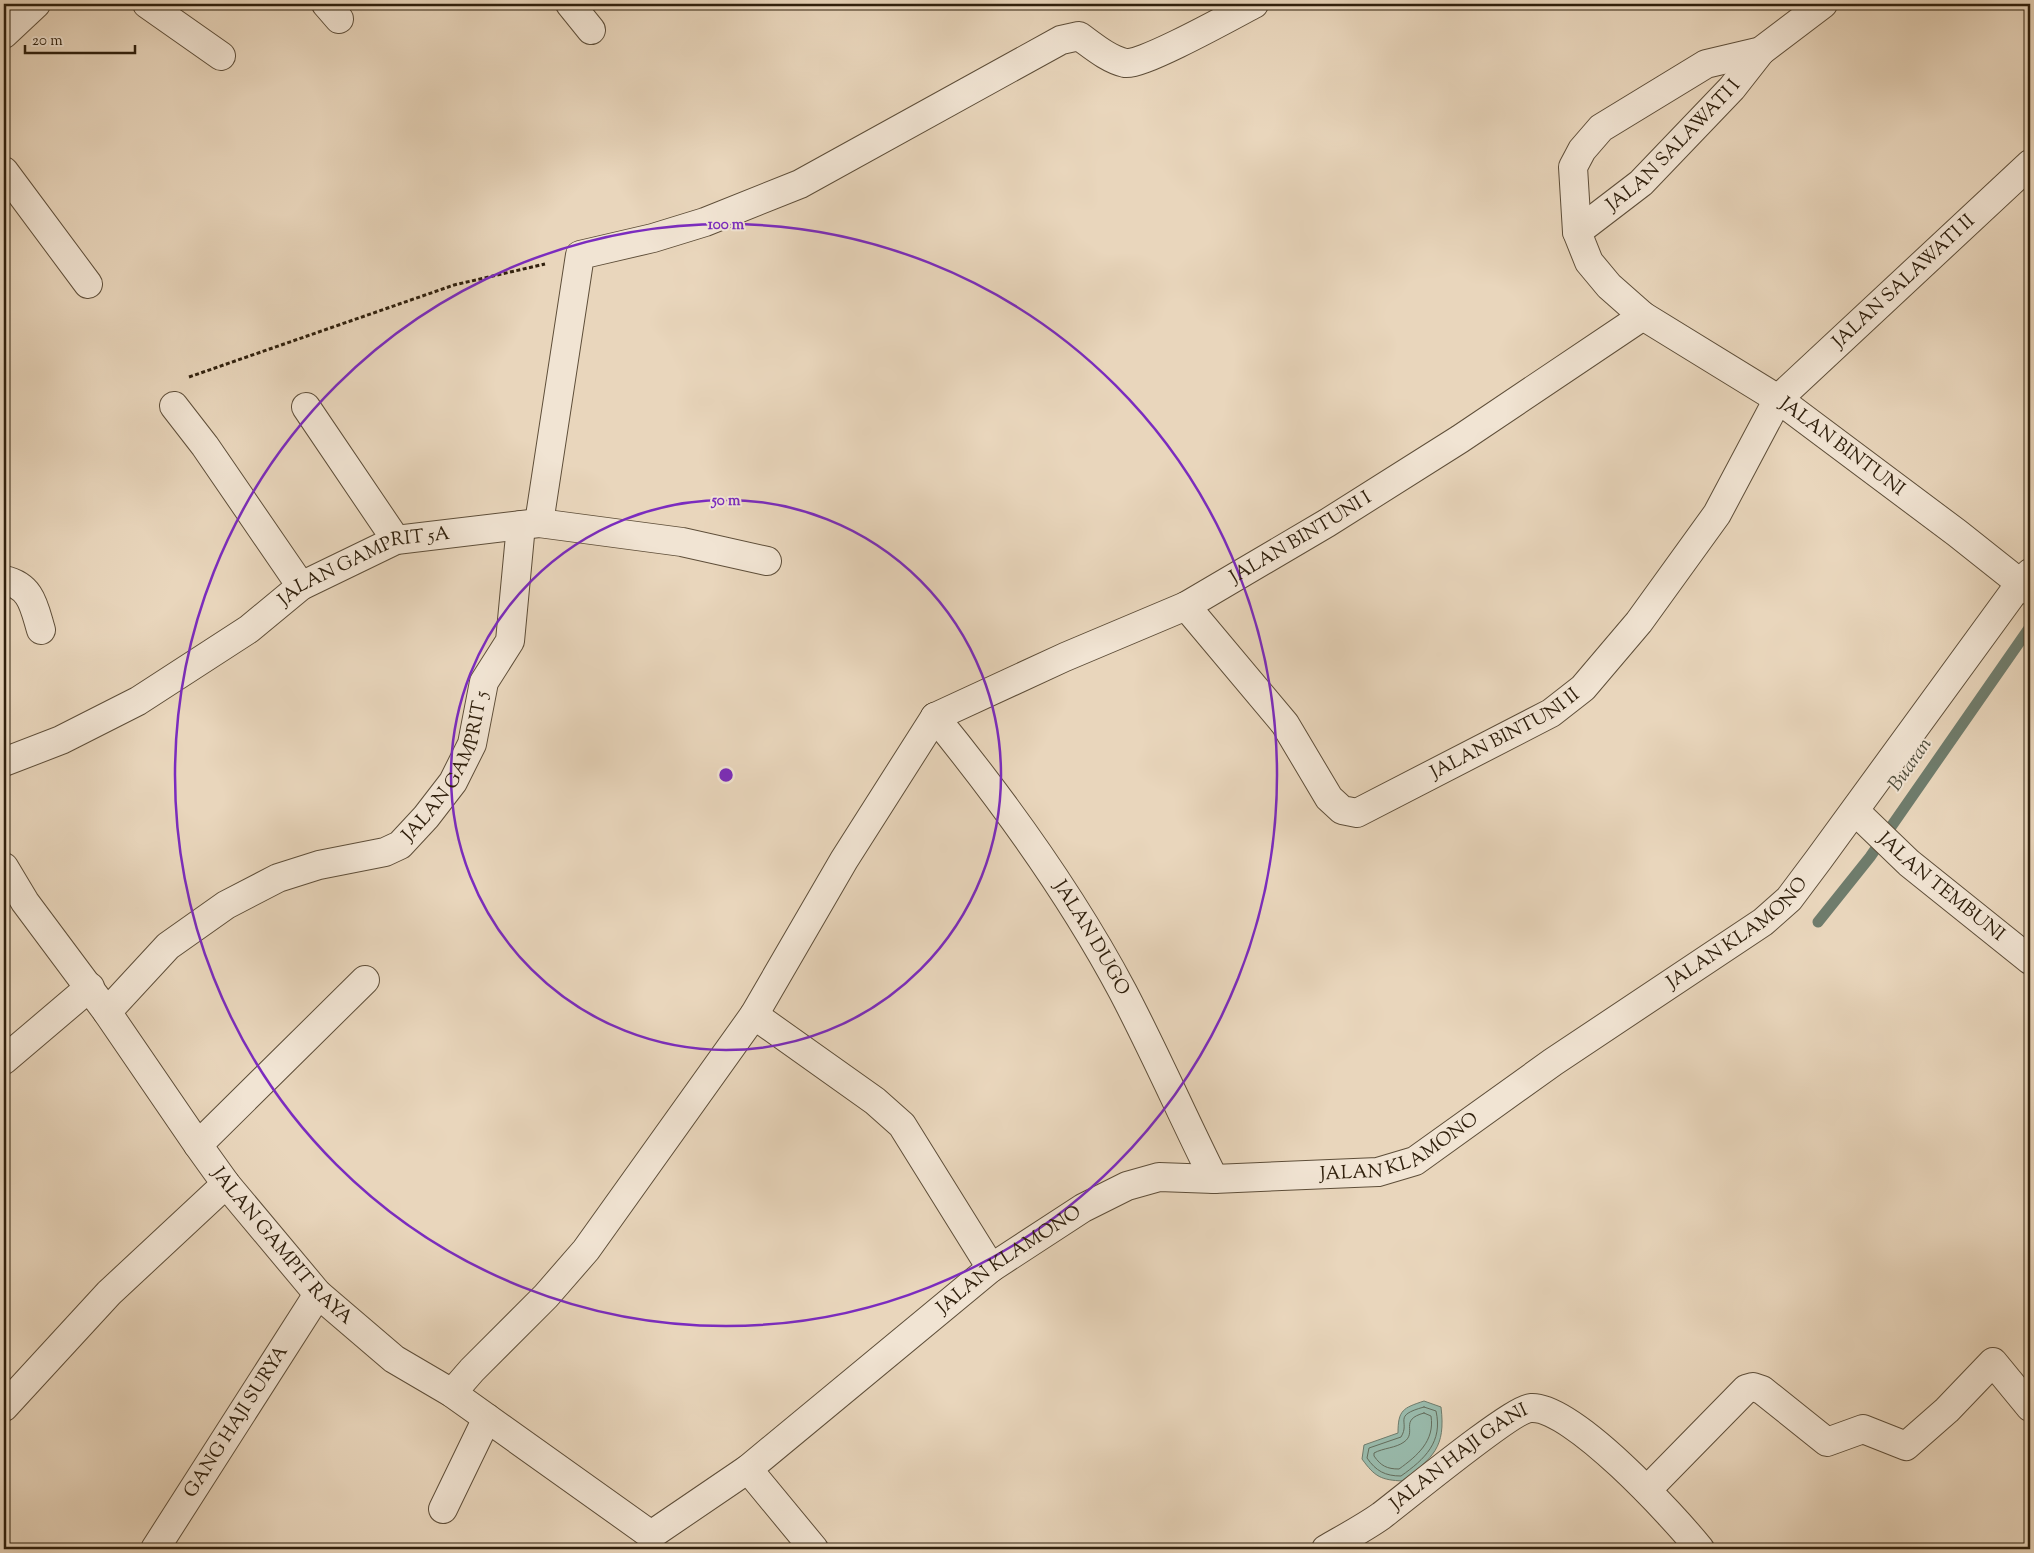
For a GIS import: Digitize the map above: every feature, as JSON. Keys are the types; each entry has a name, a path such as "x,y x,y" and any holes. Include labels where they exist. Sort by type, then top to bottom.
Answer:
{"street":[{"path":"4,34 36,4"},
{"path":"147,4 221,56"},
{"path":"570,4 591,30"},
{"path":"580,255 653,238 706,222 800,184 1060,40 1078,36 1110,58 1127,64 1152,55 1254,4"},
{"name":"JALAN SALAWATI I","path":"1577,232 1641,183 1732,88 1761,50 1823,4"},
{"name":"JALAN SALAWATI I","path":"1643,316 1609,286 1589,262 1577,232 1573,167 1582,150 1601,128 1706,64 1761,50"},
{"name":"JALAN SALAWATI II","path":"1778,399 2030,164"},
{"path":"4,172 88,284"},
{"name":"JALAN GAMPRIT 5","path":"107,1012 168,946 226,905 278,878 319,865 384,852 400,844 426,817 453,782 472,744 484,682 510,641 580,255"},
{"name":"JALAN BINTUNI","path":"1643,316 1778,399 2027,582"},
{"name":"JALAN BINTUNI I","path":"935,717 1065,657 1186,606 1360,502 1643,316"},
{"name":"JALAN BINTUNI II","path":"1186,606 1285,724 1329,798 1342,810 1357,813 1551,713 1583,688 1639,622 1717,514 1778,399"},
{"path":"174,406 205,446 302,586"},
{"path":"306,407 396,540"},
{"name":"JALAN GAMPRIT 5A","path":"4,762 61,740 138,701 248,629 302,586 396,540 530,524 682,542 767,561"},
{"path":"4,580 12,582 30,594 42,630"},
{"name":"JALAN KLAMONO","path":"648,1542 748,1469 991,1268 1083,1208 1127,1186 1159,1177 1214,1179 1378,1172 1415,1160 1553,1062 1763,922 1789,899 2027,582"},
{"path":"452,1393 472,1370 546,1296 586,1250 754,1015 844,860 935,717"},
{"name":"JALAN DUGO","path":"935,717 992,790 1067,897 1122,991 1214,1179"},
{"name":"JALAN TEMBUNI","path":"1855,811 1909,863 2030,960"},
{"name":"JALAN GAMPIT RAYA","path":"4,868 25,902 90,987 226,1184 318,1294 394,1359 452,1393 487,1418 648,1542"},
{"path":"198,1145 365,980"},
{"path":"4,1060 90,987"},
{"path":"754,1015 875,1101 902,1125 991,1268"},
{"path":"4,1407 109,1293 226,1184"},
{"name":"GANG HAJI SURYA","path":"154,1549 318,1294"},
{"path":"1647,1490 1746,1389 1752,1387 1762,1390 1827,1442 1863,1429 1906,1446 1947,1410 1992,1362 2030,1407"},
{"name":"JALAN HAJI GANI","path":"1326,1549 1379,1517 1505,1420 1530,1407 1546,1410 1560,1416 1584,1433 1647,1490 1700,1549"},
{"path":"443,1509 487,1418"},
{"path":"748,1469 814,1549"}],"path":[{"path":"174,406 174,391 185,378 454,286 580,255"}],"water":[{"path":"1424,1401 1441,1407 1442,1421 1439,1442 1430,1458 1403,1481 1389,1480 1375,1474 1362,1459 1364,1445 1398,1433 1399,1419 1403,1411"}],"waterway":[{"name":"Buaran","path":"1818,922 1870,857 2030,627"}]}
